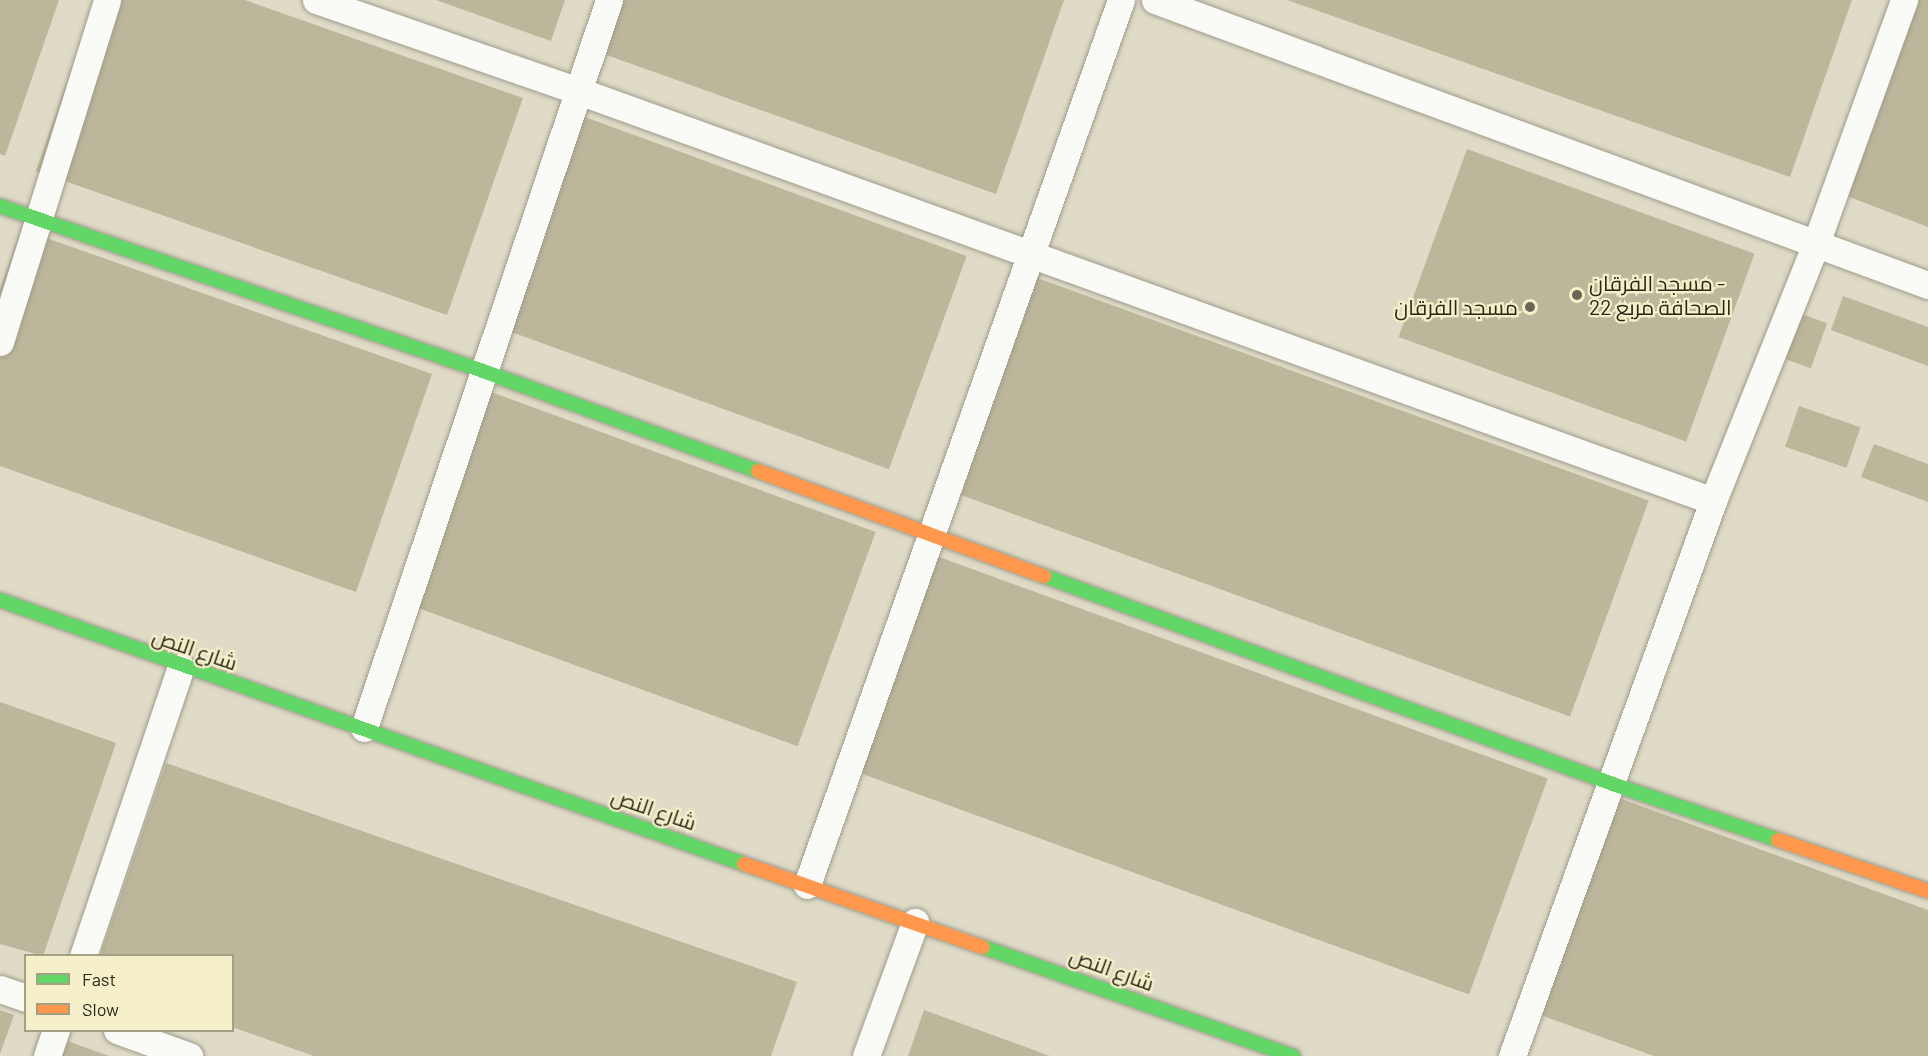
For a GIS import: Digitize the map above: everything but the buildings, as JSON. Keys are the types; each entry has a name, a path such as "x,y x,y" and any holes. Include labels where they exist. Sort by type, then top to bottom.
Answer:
{"street":[{"path":"0,342 107,0"},
{"path":"316,0 576,90 1713,501"},
{"path":"364,728 576,90 609,0"},
{"path":"807,885 1121,0"},
{"path":"1155,0 1815,246 1928,285"},
{"path":"1512,1056 1613,784 1713,501 1815,246 1904,0"},
{"path":"0,206 483,371 932,532 1613,784 1928,891"},
{"name":"شارع النص","path":"0,600 181,667 364,728 1293,1056"},
{"path":"83,954 181,667"},
{"path":"866,1056 915,922"},
{"path":"0,989 24,997"},
{"path":"47,1056 55,1032"},
{"path":"123,1032 189,1056"}],"traffic: fast":[{"path":"0,206 483,371 758,471"},
{"path":"1044,576 1613,784 1778,840"},
{"path":"0,600 744,864"},
{"path":"983,947 1293,1056"}],"traffic: slow":[{"path":"758,471 1044,576"},
{"path":"1778,840 1928,891"},
{"path":"744,864 983,947"}],"place":[{"name":"مسجد الفرقان - الصحافة مربع 22","path":"1577,295"},
{"name":"مسجد الفرقان","path":"1530,307"}]}
